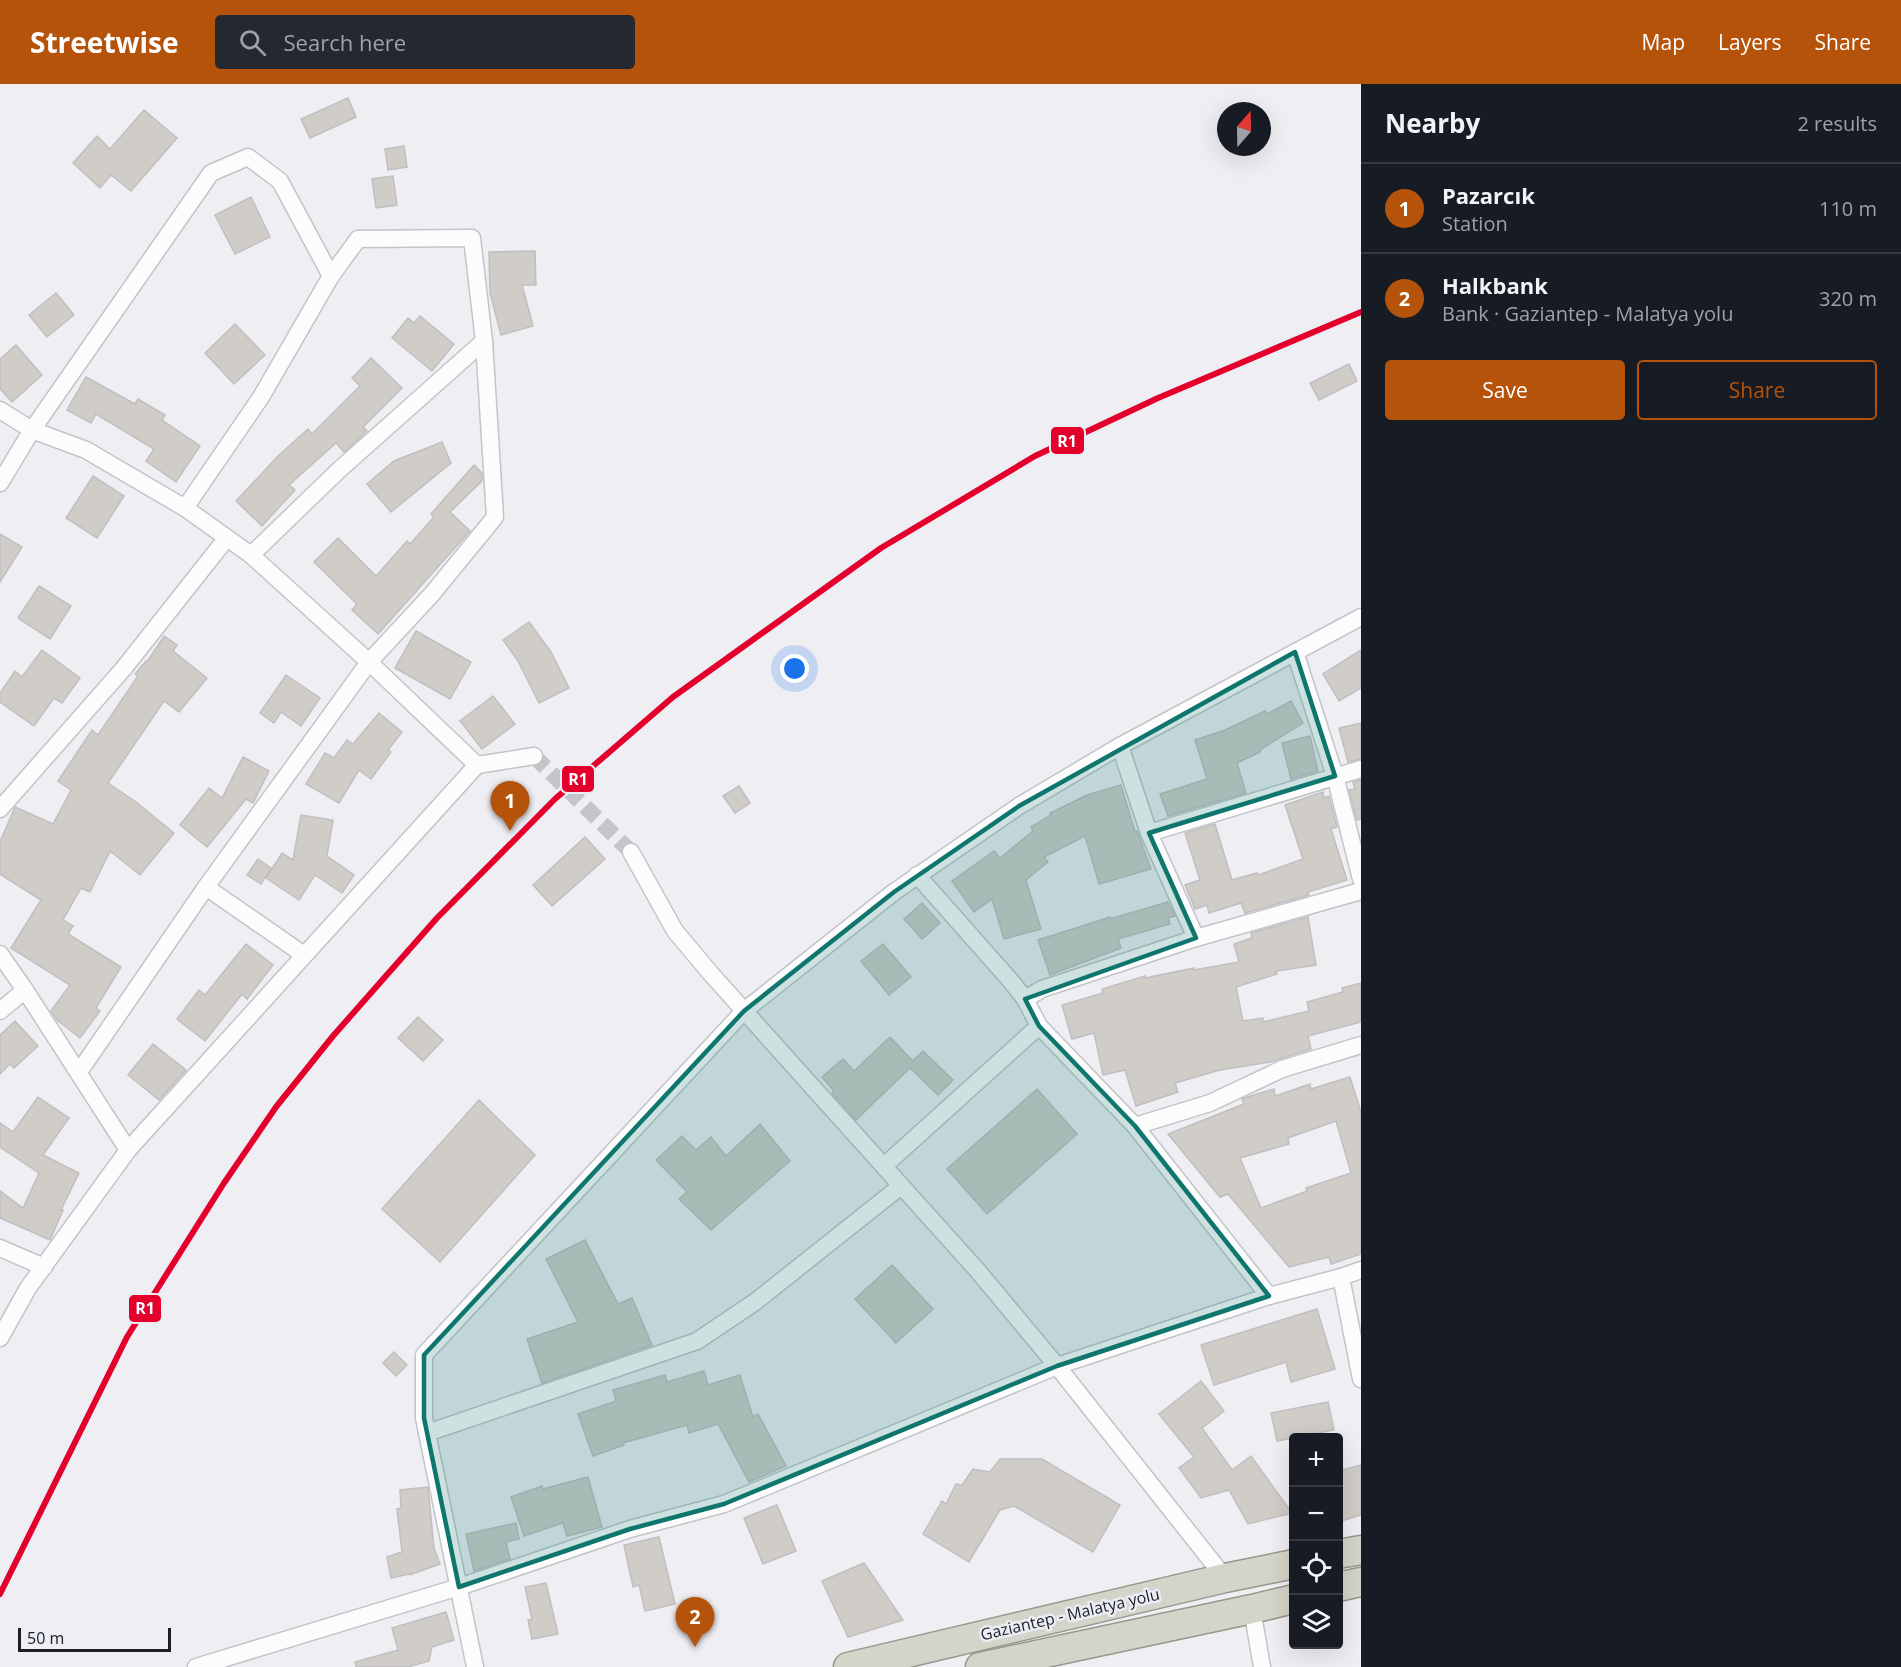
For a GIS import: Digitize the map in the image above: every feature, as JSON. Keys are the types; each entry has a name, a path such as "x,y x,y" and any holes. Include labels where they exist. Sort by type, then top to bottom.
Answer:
{"highway":[{"path":"1343,1553 1361,1550"},
{"name":"Gaziantep - Malatya yolu","path":"848,1667 1289,1565"},
{"path":"1343,1586 1361,1582"},
{"name":"Gaziantep - Malatya yolu","path":"980,1667 1289,1600"}],"street":[{"path":"0,483 32,430 211,173 248,157 280,181 331,276"},
{"path":"78,1072 206,887 369,662 432,594 495,517 484,341 472,238 358,239 331,276 261,397 185,508"},
{"path":"250,555 339,470 484,341"},
{"path":"0,410 32,430 86,450 185,508 250,555 369,662 477,765"},
{"path":"0,809 124,668 226,538"},
{"path":"475,1667 424,1418 424,1354 744,1011 917,875 1019,806 1119,746 1361,616"},
{"path":"1295,652 1335,776 1361,879"},
{"path":"1119,746 1149,833 1196,938"},
{"path":"0,1338 28,1288 128,1150 477,765 534,756"},
{"path":"1149,833 1361,769"},
{"path":"632,852 675,931 977,1270 1057,1366 1225,1578"},
{"path":"917,875 1025,999 1040,1026 1135,1126 1269,1296"},
{"path":"206,887 304,955"},
{"path":"1025,999 1042,989 1196,938 1361,891"},
{"path":"0,954 128,1150"},
{"path":"0,1011 25,990"},
{"path":"884,1166 1040,1026"},
{"path":"1135,1126 1210,1103 1282,1069 1361,1045"},
{"path":"427,1433 697,1341 755,1302 901,1186"},
{"path":"0,1248 44,1266"},
{"path":"196,1667 459,1587 630,1529 724,1504 1057,1366 1269,1296 1361,1270"},
{"path":"1341,1277 1361,1379"},
{"path":"1252,1609 1262,1667"}],"highlighted area":[{"path":"1295,652 1335,776 1149,833 1196,938 1025,999 1039,1026 1135,1126 1269,1296 1057,1366 724,1504 630,1529 459,1587 424,1418 424,1355 744,1011 894,892 1019,806"}],"building":[{"path":"348,98 356,117 310,138 301,119"},
{"path":"144,110 177,138 131,191 111,175 100,188 73,163 97,136 110,149"},
{"path":"404,146 407,167 388,170 385,149"},
{"path":"393,176 397,205 376,208 372,179"},
{"path":"251,197 270,237 235,254 215,215"},
{"path":"535,251 536,285 522,285 533,326 501,335 490,293 489,252"},
{"path":"56,293 74,315 47,337 29,315"},
{"path":"420,316 454,344 432,371 392,338 408,318 414,323"},
{"path":"235,324 265,355 234,384 205,353"},
{"path":"16,345 42,375 12,402 0,389 0,359"},
{"path":"371,358 402,388 363,427 367,431 344,452 336,443 289,485 295,490 262,526 236,501 279,455 308,429 312,434 360,386 352,378"},
{"path":"1349,364 1357,381 1319,400 1310,383"},
{"path":"86,377 135,404 138,399 165,415 162,420 200,446 176,482 146,461 154,449 96,414 91,423 67,410"},
{"path":"442,442 451,463 391,512 367,484 394,461"},
{"path":"474,465 482,473 482,481 450,512 470,531 378,634 352,610 357,604 314,562 338,538 376,576 407,541 410,544 434,517 431,514"},
{"path":"93,476 124,496 97,538 66,518"},
{"path":"0,534 22,547 0,582"},
{"path":"39,586 71,606 50,639 18,618"},
{"path":"529,622 551,652 569,688 539,703 518,661 503,640"},
{"path":"416,631 471,662 450,699 395,668"},
{"path":"164,636 177,645 173,651 207,678 179,712 164,701 108,783 174,833 140,875 110,851 90,892 81,888 63,920 73,926 68,934 121,967 96,1008 100,1011 80,1038 57,1020 51,1011 70,985 11,948 41,900 0,874 0,842 15,807 53,824 71,790 58,781 92,730 98,735 138,676 135,674 147,662"},
{"path":"42,650 80,678 62,703 54,698 34,726 0,702 0,693 15,671 22,677"},
{"path":"1361,650 1361,688 1339,701 1323,674"},
{"path":"286,675 320,698 301,726 281,712 274,723 260,713"},
{"path":"493,696 515,724 482,749 460,721"},
{"path":"1291,701 1303,723 1260,752 1237,763 1246,793 1168,816 1160,794 1207,779 1195,740 1225,730 1265,711 1267,714"},
{"path":"379,713 402,732 388,750 391,752 371,779 359,770 339,803 306,784 325,753 334,758 347,740 353,744"},
{"path":"1361,723 1361,759 1348,762 1339,728"},
{"path":"1310,736 1318,771 1291,779 1282,743"},
{"path":"243,757 269,771 253,803 246,799 207,847 180,825 209,788 222,798"},
{"path":"1361,780 1361,819 1357,820 1349,790 1355,789 1353,782"},
{"path":"1121,785 1135,832 1137,831 1151,869 1099,884 1085,836 1044,857 1048,862 1026,880 1041,929 1004,939 992,899 974,912 952,881 994,851 1000,858 1033,831 1031,827 1051,815 1050,813 1087,795"},
{"path":"739,786 750,803 735,813 723,796"},
{"path":"1323,792 1324,798 1329,796 1337,827 1331,829 1347,880 1308,892 1309,895 1245,913 1241,903 1209,913 1207,905 1195,909 1185,885 1200,880 1185,833 1215,824 1232,880 1257,873 1258,875 1303,859 1285,805"},
{"path":"301,815 333,820 327,856 354,875 342,893 315,875 299,900 266,878 282,853 293,860"},
{"path":"585,837 605,859 552,906 533,885"},
{"path":"258,859 271,868 261,884 247,875"},
{"path":"1168,902 1175,916 1168,918 1170,924 1118,939 1121,948 1050,975 1038,940 1110,917 1110,919"},
{"path":"922,903 940,923 922,939 904,919"},
{"path":"1308,917 1316,965 1276,971 1277,974 1236,987 1243,1021 1263,1018 1263,1022 1309,1011 1307,1002 1343,992 1342,988 1361,983 1361,1022 1308,1036 1311,1049 1270,1062 1220,1070 1175,1083 1178,1092 1136,1106 1125,1070 1103,1075 1094,1033 1072,1039 1062,1005 1103,993 1102,989 1145,976 1145,978 1239,962 1234,944 1252,938 1251,933"},
{"path":"246,944 273,965 247,999 242,994 205,1041 177,1019 199,990 205,995"},
{"path":"883,944 911,977 889,995 861,961"},
{"path":"418,1017 443,1040 423,1061 398,1038"},
{"path":"15,1021 38,1046 14,1068 10,1064 0,1074 0,1035"},
{"path":"890,1037 913,1061 923,1051 953,1080 938,1095 910,1068 856,1120 832,1093 834,1091 822,1077 843,1059 854,1071"},
{"path":"153,1044 186,1070 159,1100 128,1075"},
{"path":"1350,1077 1361,1112 1361,1254 1331,1264 1329,1257 1289,1267 1228,1194 1220,1197 1168,1134 1244,1104 1242,1099 1247,1097 1274,1089 1275,1096 1310,1084 1311,1089","holes":["1336,1121 1351,1173 1306,1188 1307,1191 1261,1208 1240,1158 1289,1144 1288,1138"]},
{"path":"1037,1089 1077,1134 987,1214 947,1169"},
{"path":"38,1097 69,1118 43,1155 79,1173 61,1210 63,1210 50,1240 0,1218 0,1191 23,1208 39,1173 0,1147 0,1123 13,1132"},
{"path":"479,1100 535,1155 440,1262 382,1209"},
{"path":"760,1124 790,1161 711,1230 679,1199 687,1192 656,1160 682,1136 696,1150 711,1137 726,1156"},
{"path":"585,1240 618,1304 632,1298 652,1345 542,1383 527,1339 578,1322 546,1259"},
{"path":"892,1265 933,1309 896,1343 855,1299"},
{"path":"1317,1309 1335,1369 1291,1382 1286,1362 1214,1385 1201,1345"},
{"path":"394,1352 407,1365 396,1376 383,1363"},
{"path":"704,1371 708,1385 740,1375 753,1417 758,1414 786,1466 749,1482 718,1424 689,1433 687,1425 623,1443 624,1445 593,1456 578,1414 616,1401 613,1390 665,1375 667,1382"},
{"path":"1201,1381 1224,1411 1202,1428 1232,1470 1251,1456 1289,1509 1289,1514 1248,1524 1229,1490 1201,1498 1179,1468 1194,1457 1159,1414"},
{"path":"1328,1402 1334,1430 1318,1433 1289,1433 1289,1439 1277,1441 1271,1413"},
{"path":"1000,1459 1042,1459 1120,1505 1093,1552 1014,1506 1000,1510 969,1562 923,1534 942,1501 946,1504 956,1484 962,1485 973,1469 990,1472"},
{"path":"1361,1465 1361,1515 1343,1520 1343,1487 1343,1470"},
{"path":"588,1477 602,1527 567,1536 563,1523 524,1536 511,1497 542,1486 543,1489"},
{"path":"428,1487 434,1548 440,1564 410,1575 391,1578 387,1557 402,1552 397,1509 401,1508 400,1490"},
{"path":"777,1505 796,1551 763,1564 744,1518"},
{"path":"516,1523 519,1539 506,1542 510,1559 474,1571 466,1534"},
{"path":"659,1537 675,1604 645,1611 639,1585 633,1587 624,1545"},
{"path":"864,1563 903,1620 848,1637 822,1581"},
{"path":"546,1583 558,1634 532,1639 528,1620 532,1619 525,1587"},
{"path":"446,1612 454,1640 432,1647 429,1661 408,1667 356,1667 355,1662 398,1650 392,1628"}],"tunnel":[{"path":"534,756 631,852"}],"transit line":[{"name":"R1","path":"0,1594 127,1337 224,1183 276,1107 333,1036 437,918 555,799 673,697 881,548 1035,456 1158,398 1361,312"}],"place":[{"name":"Pazarcık","path":"510,831"},
{"name":"Halkbank","path":"695,1647"}]}
